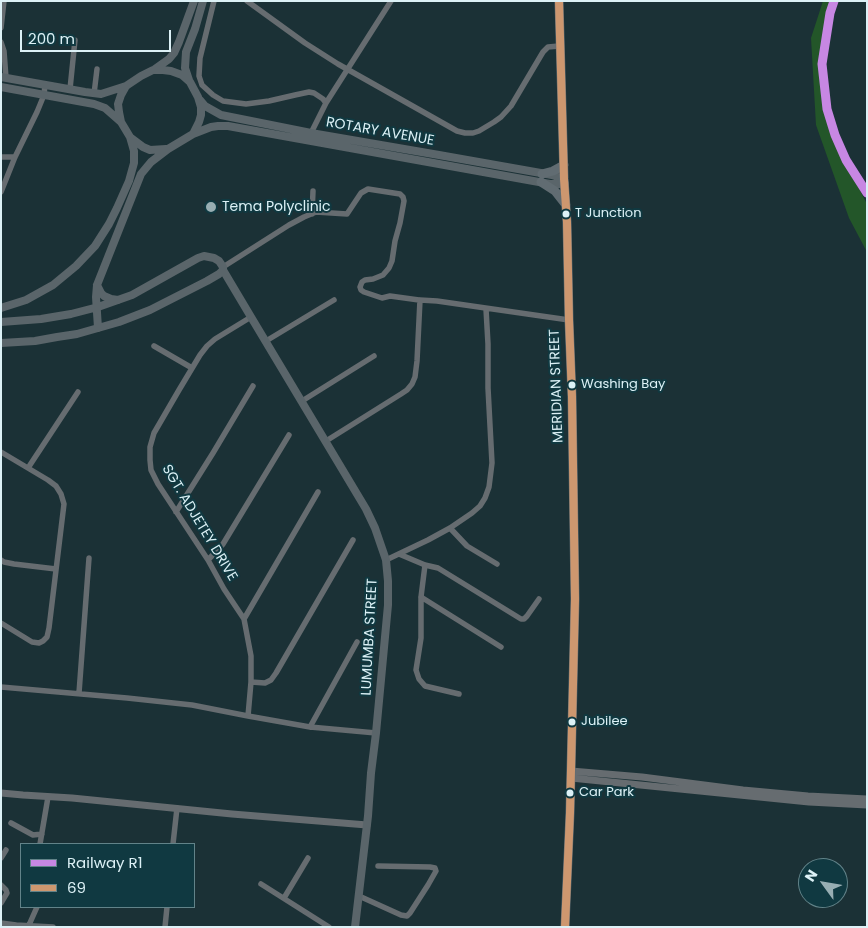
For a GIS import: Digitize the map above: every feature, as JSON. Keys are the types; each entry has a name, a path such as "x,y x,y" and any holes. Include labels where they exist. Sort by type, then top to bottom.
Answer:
{"main road":[{"path":"168,149 150,150 136,143 121,122 118,104 120,95 126,86 169,59 180,42 194,1"},
{"path":"98,328 96,297 98,285 141,174 151,162 192,134 199,122 201,115 200,107 186,68 186,52 195,29 202,1"},
{"name":"MERIDIAN STREET","path":"558,1 572,397 576,599 564,927"},
{"path":"153,70 171,71 190,82"},
{"path":"4,78 94,94 107,93 126,86"},
{"path":"1,87 100,106 121,122"},
{"name":"ROTARY AVENUE","path":"198,97 206,106 221,115 542,178"},
{"name":"ROTARY AVENUE","path":"192,134 211,127 228,126 364,151 565,181"},
{"path":"1,308 26,300 53,285 76,266 95,246 117,208 132,171 135,158 130,137"},
{"path":"364,151 366,142"},
{"path":"564,165 542,178 566,205"},
{"path":"1,322 41,319 98,307 132,295 204,256 214,258 223,268 219,274 207,281 150,310 119,322 77,334 35,341 1,343"},
{"name":"LUMUMBA STREET","path":"223,268 366,509 386,560 388,605 367,825 355,927"},
{"path":"98,285 104,296 118,300"}],"street":[{"path":"1,28 4,1"},
{"path":"214,1 199,68 199,76 207,90 223,101 246,104 309,92 319,95 326,103"},
{"path":"247,1 305,43 348,70 457,131 464,133 473,133 485,128 501,116 510,106 543,52 548,47 559,46"},
{"path":"311,133 326,103 391,1"},
{"path":"70,89 74,40"},
{"path":"1,42 4,51 4,78"},
{"path":"94,94 97,69"},
{"path":"1,192 44,95 46,84"},
{"path":"1,157 15,157"},
{"path":"223,268 289,225 316,212 347,214 361,193 368,189 400,194 404,201 389,268 383,275 362,282 360,287 364,292 382,298 390,296 432,300 569,320"},
{"path":"312,214 313,191"},
{"path":"266,341 334,300"},
{"path":"326,441 401,394 412,384 417,361 419,300"},
{"path":"386,560 450,528 472,513 485,498 489,487 492,463 486,308"},
{"name":"SGT. ADJETEY DRIVE","path":"248,716 251,656 244,619 158,484 151,470 150,447 154,433 206,346 251,317"},
{"path":"154,346 192,368"},
{"path":"302,401 374,356"},
{"path":"176,512 253,386"},
{"path":"28,468 78,392"},
{"path":"208,560 223,544 289,435"},
{"path":"1,452 56,486 64,504 47,637 39,643 32,642 1,623"},
{"path":"244,619 318,492"},
{"path":"450,528 467,546 497,564"},
{"path":"251,682 265,683 271,680 353,540"},
{"path":"399,554 438,568 520,620 527,616 539,599"},
{"path":"79,693 89,558"},
{"path":"1,560 14,564 56,569"},
{"path":"426,565 421,597 421,638 416,670 419,679 425,686 459,694"},
{"path":"421,597 502,647"},
{"path":"310,727 357,642"},
{"path":"1,686 192,705 310,727 376,733"},
{"path":"571,774 642,778 743,790 867,799"},
{"path":"571,774 809,802 867,805"},
{"path":"1,793 367,825"},
{"path":"40,843 48,797"},
{"path":"173,843 178,808"},
{"path":"11,823 33,835 42,834"},
{"path":"1,858 6,850"},
{"path":"284,898 308,858"},
{"path":"359,896 407,916 436,871 435,868 430,867 378,866"},
{"path":"262,884 329,927"},
{"path":"1,885 7,893 1,903"},
{"path":"33,926 37,908"},
{"path":"165,927 167,908"},
{"path":"1,923 16,926 53,927"}],"green space":[{"path":"823,1 832,1 821,52 822,103 831,135 867,204 867,252 849,218 816,125 811,38"}],"rail line":[{"name":"R1","path":"834,1 830,13 822,64 827,109 835,135 846,160 867,193"}],"transit line":[{"name":"69","path":"559,1 572,397 575,599 570,813 565,927"}],"place":[{"name":"Tema Polyclinic","path":"211,207"},
{"name":"T Junction","path":"566,214"},
{"name":"Washing Bay","path":"572,385"},
{"name":"Jubilee","path":"572,722"},
{"name":"Car Park","path":"570,793"}]}
